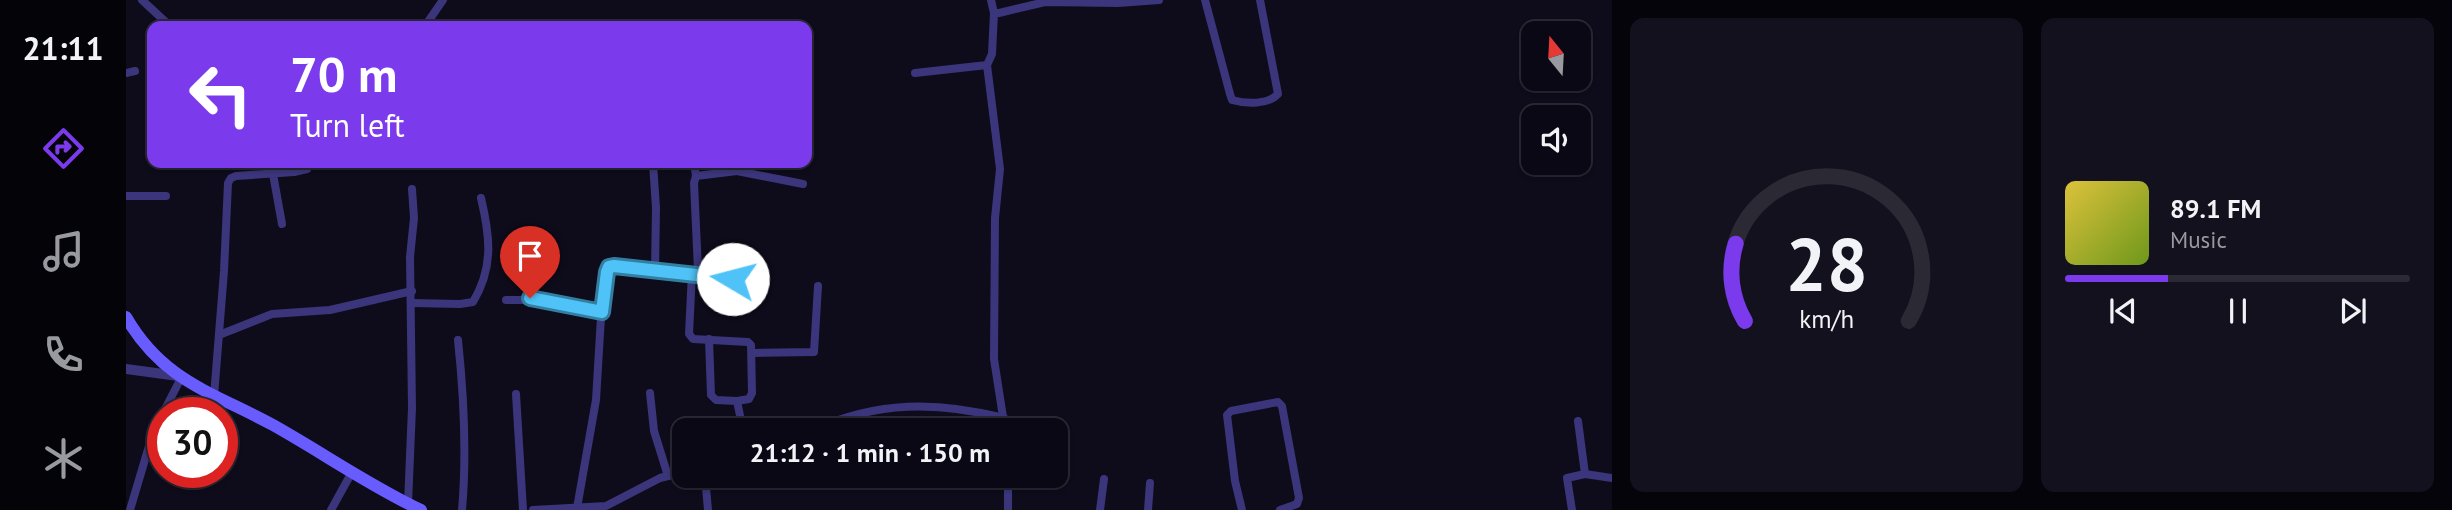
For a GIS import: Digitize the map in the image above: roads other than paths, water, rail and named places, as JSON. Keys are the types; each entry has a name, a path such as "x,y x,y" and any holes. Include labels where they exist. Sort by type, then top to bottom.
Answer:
{"main road":[{"path":"126,317 153,356 179,377 275,426 421,510"}],"street":[{"path":"142,0 165,21"},
{"path":"428,21 443,0"},
{"path":"847,418 921,405 970,410 1004,418 995,359 995,228 1000,169 987,65 992,54 994,13 991,0"},
{"path":"994,13 1045,2 1118,4 1159,0"},
{"path":"1205,0 1232,100 1241,103 1267,101 1278,94 1259,0"},
{"path":"915,73 987,65"},
{"path":"653,168 655,272"},
{"path":"692,274 698,270 699,263 695,168"},
{"path":"696,176 733,168"},
{"path":"742,168 803,184"},
{"path":"214,396 228,183 236,176 307,169"},
{"path":"273,174 282,224"},
{"path":"408,504 412,303 410,257 414,218 412,189"},
{"path":"126,196 166,196"},
{"path":"412,303 473,302 487,270 489,258 489,232 481,198"},
{"path":"577,508 596,400 602,312 609,267 733,279"},
{"path":"692,274 689,334 693,339 709,339 748,342 752,353 752,393 749,399 737,401 713,398 709,339"},
{"path":"752,353 814,352 818,286"},
{"path":"219,335 272,314 322,311 412,291"},
{"path":"506,300 542,300 602,312"},
{"path":"458,340 465,404 462,510"},
{"path":"126,369 179,377 170,397"},
{"path":"650,393 654,431 668,476"},
{"path":"516,394 523,510"},
{"path":"737,401 741,418"},
{"path":"1242,510 1235,481 1227,415 1231,411 1278,402 1282,406 1299,498 1297,503 1280,510"},
{"path":"1578,421 1586,474"},
{"path":"129,507 147,451"},
{"path":"331,510 352,472"},
{"path":"1572,510 1567,478 1586,474 1612,478"},
{"path":"533,510 613,503 650,482 672,475"},
{"path":"1100,510 1104,479"},
{"path":"1148,510 1150,483"},
{"path":"706,488 708,510"},
{"path":"1007,510 1008,488"}]}
